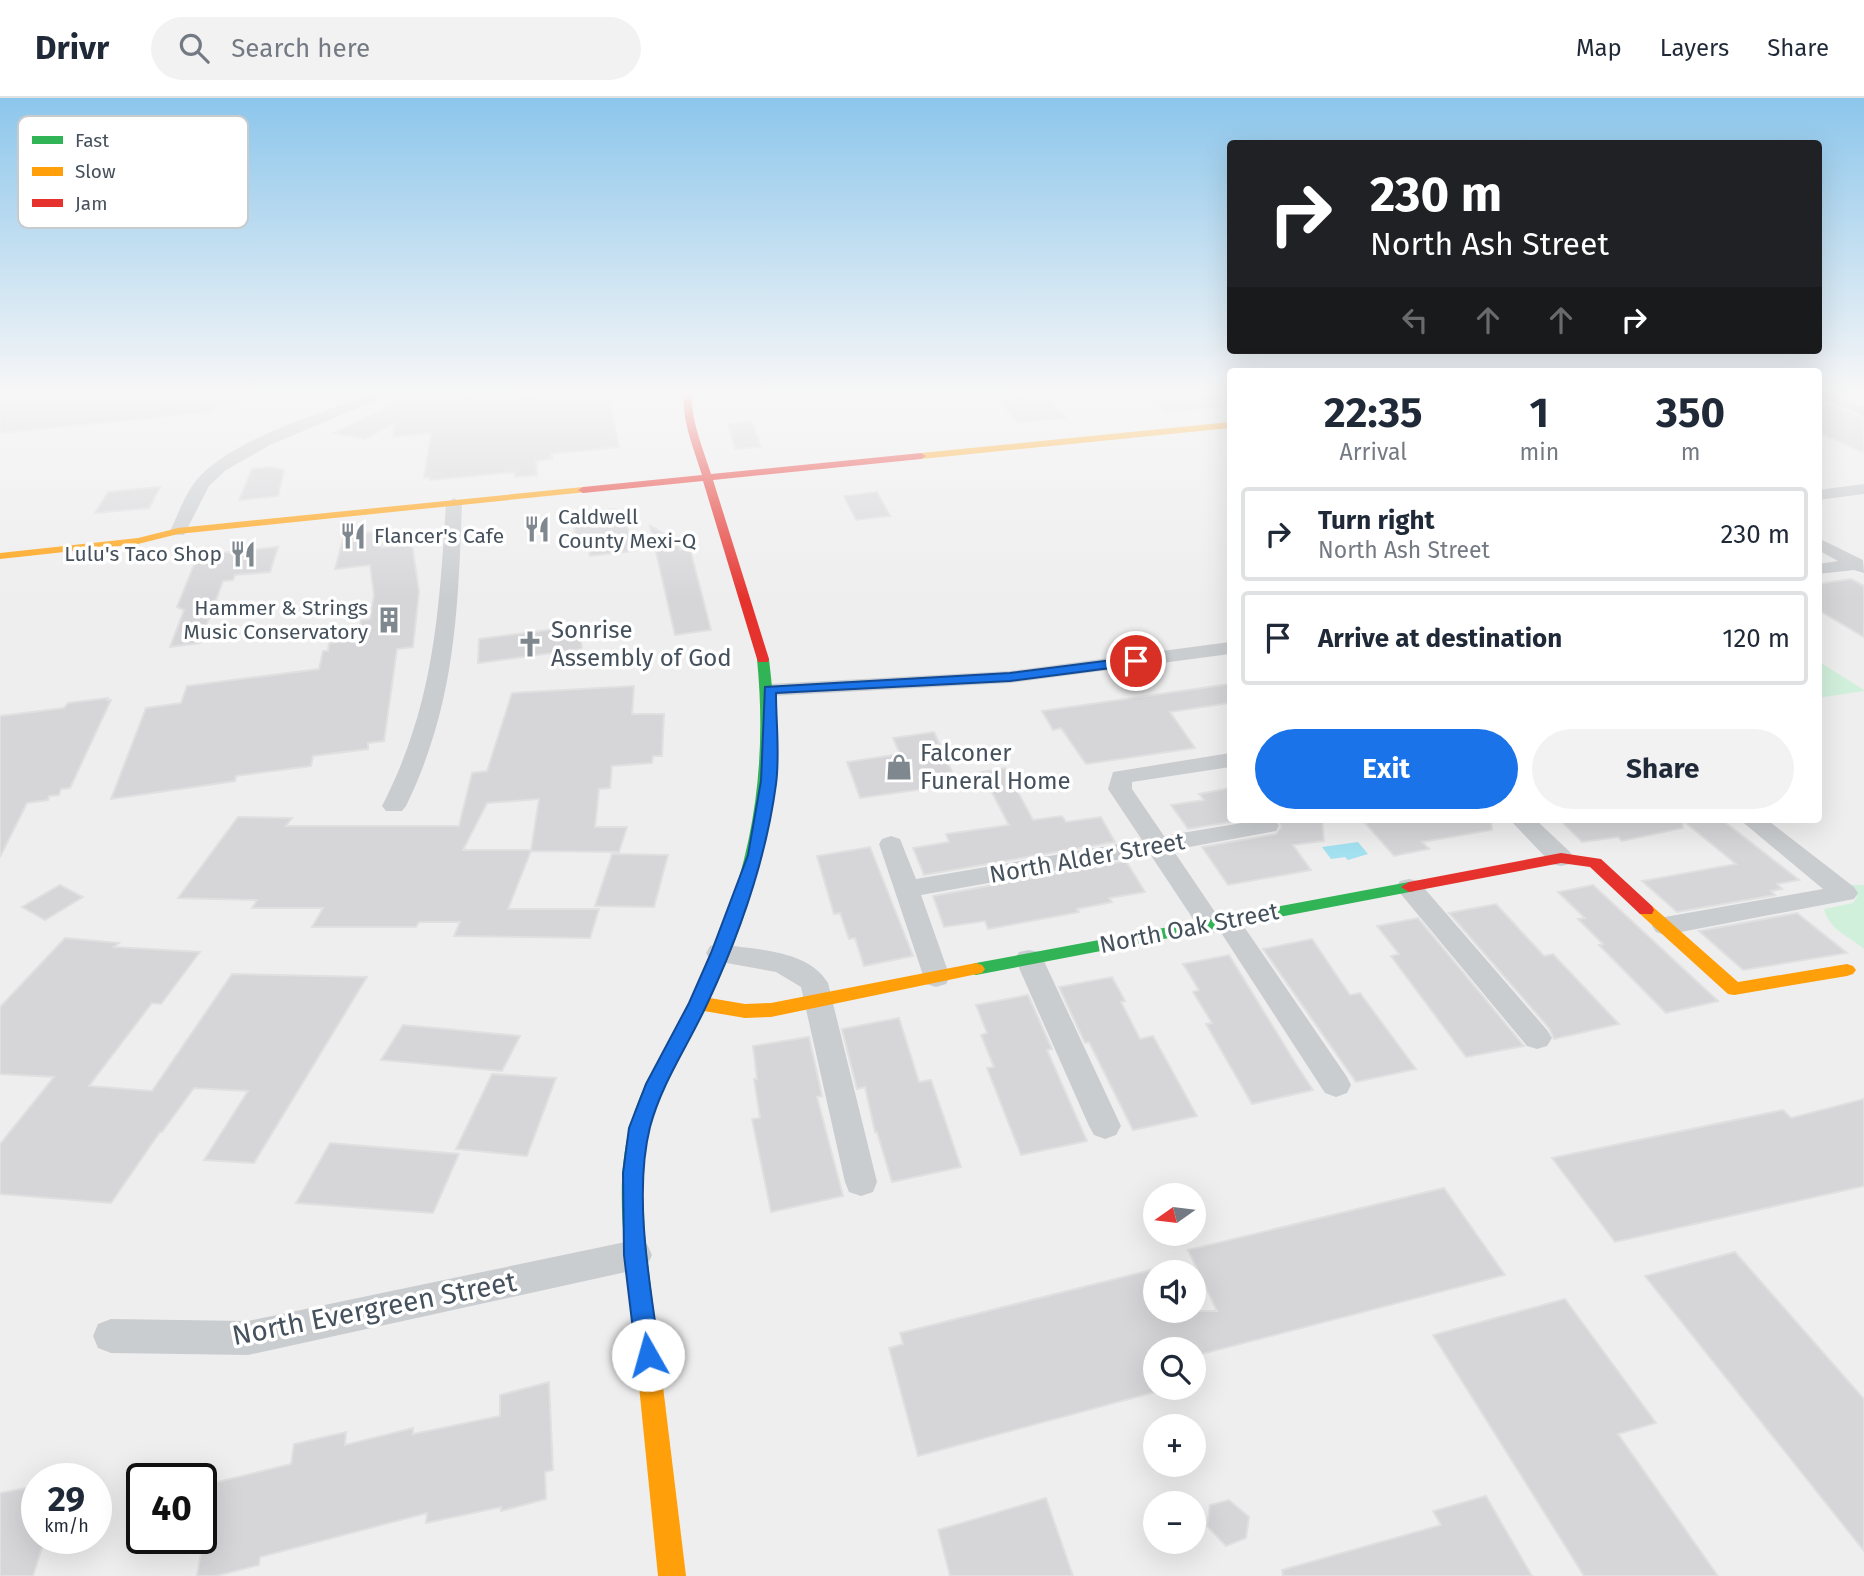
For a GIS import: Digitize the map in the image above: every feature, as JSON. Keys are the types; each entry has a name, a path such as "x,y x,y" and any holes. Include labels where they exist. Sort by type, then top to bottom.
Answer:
{"street":[{"path":"178,531 203,482 213,472 232,461"},
{"path":"672,1576 635,1255 633,1173 640,1128 656,1084 698,1003 720,953 756,855 762,829 771,746 769,690 734,558 703,461"},
{"path":"0,556 138,541 178,531 876,461"},
{"path":"1822,494 1864,489"},
{"path":"394,806 407,783 430,728 440,684 454,503"},
{"path":"0,540 145,526 178,531"},
{"path":"1822,545 1860,566"},
{"path":"1822,569 1860,566"},
{"path":"769,690 1010,677 1227,648"},
{"path":"1227,760 1121,777 1120,789 1157,846 1219,923 1335,1085"},
{"path":"1525,823 1561,858"},
{"path":"1665,926 1845,893 1756,823"},
{"name":"North Alder Street","path":"906,889 1267,826"},
{"path":"891,844 936,976"},
{"name":"North Oak Street","path":"698,1003 746,1013 791,1008 818,999 936,976 1561,858 1595,863 1734,989 1847,970"},
{"path":"1409,887 1537,1038"},
{"path":"720,953 806,972 814,983 861,1182"},
{"path":"1029,959 1105,1126"},
{"name":"North Evergreen Street","path":"111,1336 248,1338 635,1255"}],"green space":[{"path":"1822,664 1864,690 1822,697"},
{"path":"1849,885 1864,885 1864,949 1835,928 1824,909 1853,903 1857,897"}],"water":[{"path":"1358,842 1368,854 1348,860 1345,857 1331,859 1322,847"}],"building":[{"path":"427,461 536,461 537,475 515,477 515,472 430,480 429,477 424,478"},
{"path":"272,467 284,470 278,496 239,500 252,469"},
{"path":"160,487 149,508 95,513 108,492"},
{"path":"877,492 890,516 856,520 844,496"},
{"path":"614,509 624,515 634,551 590,556 587,535 575,537 573,513"},
{"path":"650,526 678,541 680,550 690,549 711,630 675,635"},
{"path":"384,531 381,548 412,545 419,591 413,647 397,649 384,741 368,743 368,749 313,756 311,766 236,776 235,781 111,799 146,708 181,703 187,686 319,669 323,651 328,651 329,643 354,640 356,627 360,626 361,620 370,619 374,595 370,565 335,569 344,535"},
{"path":"278,547 270,572 235,575 233,580 223,581 200,643 170,647 184,610 177,607 196,560 211,558 212,554"},
{"path":"1851,579 1864,586 1864,637 1822,612 1822,583"},
{"name":"Sonrise Assembly of God","path":"579,626 582,649 478,663 479,639"},
{"path":"1227,684 1227,703 1170,712 1195,748 1086,764 1061,728 1053,730 1042,711"},
{"path":"634,686 632,714 664,714 662,756 653,756 652,763 612,766 610,788 599,789 595,827 627,827 619,852 531,851 508,909 599,909 590,938 454,936 460,922 419,922 416,927 312,927 323,908 252,908 257,900 178,898 238,817 292,818 286,826 459,826 472,773 487,771 512,693","holes":["539,799 531,850 463,850 487,803"]},
{"path":"108,698 107,700 111,700 70,788 61,789 59,795 49,796 48,800 27,803 0,857 0,716 64,708 68,703"},
{"name":"Falconer Funeral Home","path":"934,732 952,772 919,777 924,789 860,798 847,762 900,754 893,738"},
{"path":"1005,768 1033,820 1062,816 1066,822 1101,817 1115,842 924,875 913,848 949,842 946,834 1009,825 981,772"},
{"path":"1227,789 1227,823 1188,829 1171,805 1204,800 1199,794"},
{"path":"1279,823 1322,823 1324,841 1293,845 1311,870 1228,885 1202,847 1276,834 1281,827"},
{"path":"1365,823 1491,823 1492,830 1422,842 1429,849 1394,856"},
{"path":"1563,823 1682,823 1683,828 1622,841 1618,837 1582,842"},
{"path":"1686,823 1726,823 1799,880 1777,884 1782,889 1771,891 1775,895 1677,912 1642,881 1736,864"},
{"path":"870,847 913,956 864,966 855,938 849,939 840,913 834,914 817,856"},
{"path":"612,854 668,855 654,907 595,906"},
{"path":"1126,861 1145,892 1109,898 1112,902 1077,909 1079,912 988,929 985,921 944,927 933,896"},
{"path":"60,885 83,897 45,920 22,907"},
{"path":"1593,885 1719,1001 1666,1013 1599,945 1603,944 1578,919 1585,918 1558,892"},
{"path":"1496,904 1544,956 1553,954 1619,1024 1554,1039 1549,1028 1449,913"},
{"path":"1797,913 1847,953 1743,970 1699,931"},
{"path":"1418,918 1524,1046 1466,1057 1391,956 1399,954 1377,926"},
{"path":"65,938 119,943 114,947 200,952 161,1004 152,1003 89,1086 152,1091 232,974 367,977 254,1163 204,1160 248,1091 194,1088 111,1203 0,1194 0,1144 54,1077 0,1074 0,1007"},
{"path":"1312,939 1350,995 1360,993 1416,1069 1356,1082 1263,949"},
{"path":"1229,955 1313,1090 1252,1104 1206,1024 1212,1023 1193,992 1199,990 1183,964"},
{"path":"1112,977 1140,1039 1153,1036 1197,1116 1133,1130 1089,1042 1085,1043 1059,987"},
{"path":"1028,995 1052,1049 1047,1050 1087,1141 1021,1155 987,1068 994,1067 981,1035 987,1033 976,1005"},
{"path":"899,1018 919,1082 931,1080 961,1167 892,1182 875,1132 865,1087 857,1089 842,1029"},
{"path":"403,1025 520,1036 502,1071 381,1060"},
{"path":"809,1037 822,1096 817,1097 843,1196 771,1212 752,1119 760,1118 754,1079 757,1079 753,1046"},
{"path":"492,1074 556,1078 527,1156 456,1149"},
{"path":"1864,1099 1864,1186 1615,1242 1552,1158 1783,1110 1791,1118"},
{"path":"330,1143 459,1154 433,1213 296,1203"},
{"path":"1444,1188 1505,1275 1206,1353 1206,1337 1143,1337 1143,1395 918,1456 889,1348 903,1344 900,1333 1143,1272 1143,1323 1206,1323 1206,1311 1217,1311 1206,1288 1206,1260 1193,1260 1188,1250"},
{"path":"1735,1252 1864,1399 1864,1551 1645,1276"},
{"path":"1565,1299 1656,1423 1618,1434 1718,1576 1584,1576 1433,1335"},
{"path":"549,1382 553,1470 545,1472 546,1499 501,1511 501,1507 426,1523 427,1513 260,1557 259,1565 216,1576 197,1576 201,1554 217,1554 217,1482 291,1464 294,1444 346,1432 345,1445 413,1428 413,1434 500,1416 500,1395"},
{"path":"21,1489 21,1554 40,1554 33,1576 0,1576 0,1493"},
{"path":"1486,1496 1532,1576 1283,1576 1282,1570 1441,1525 1433,1511"},
{"path":"1046,1498 1073,1576 950,1576 938,1530"},
{"path":"1229,1500 1249,1517 1246,1538 1226,1546 1207,1526 1210,1505"}],"traffic: fast":[{"path":"641,1296 632,1190 640,1127 651,1094 718,962 747,878 758,835 769,748 763,659"},
{"path":"976,969 1409,887"}],"traffic: slow":[{"path":"0,556 138,541 178,531 583,490"},
{"path":"1646,910 1734,989 1847,970"},
{"path":"698,1003 745,1011 771,1010 976,969"},
{"path":"641,1296 672,1576"}],"traffic: jam":[{"path":"702,461 763,659"},
{"path":"583,490 872,461"},
{"path":"1409,887 1561,858 1595,863 1646,910"}],"place":[{"name":"Caldwell County Mexi-Q","path":"537,529"},
{"name":"Flancer's Cafe","path":"353,536"},
{"name":"Lulu's Taco Shop","path":"243,554"},
{"name":"Hammer & Strings Music Conservatory","path":"389,620"},
{"name":"Sonrise Assembly of God","path":"530,644"},
{"name":"Falconer Funeral Home","path":"899,767"}],"route":[{"path":"648,1355 635,1255 633,1173 640,1128 656,1084 698,1003 720,953 756,855 769,781 769,690 1010,677 1136,661"}]}
